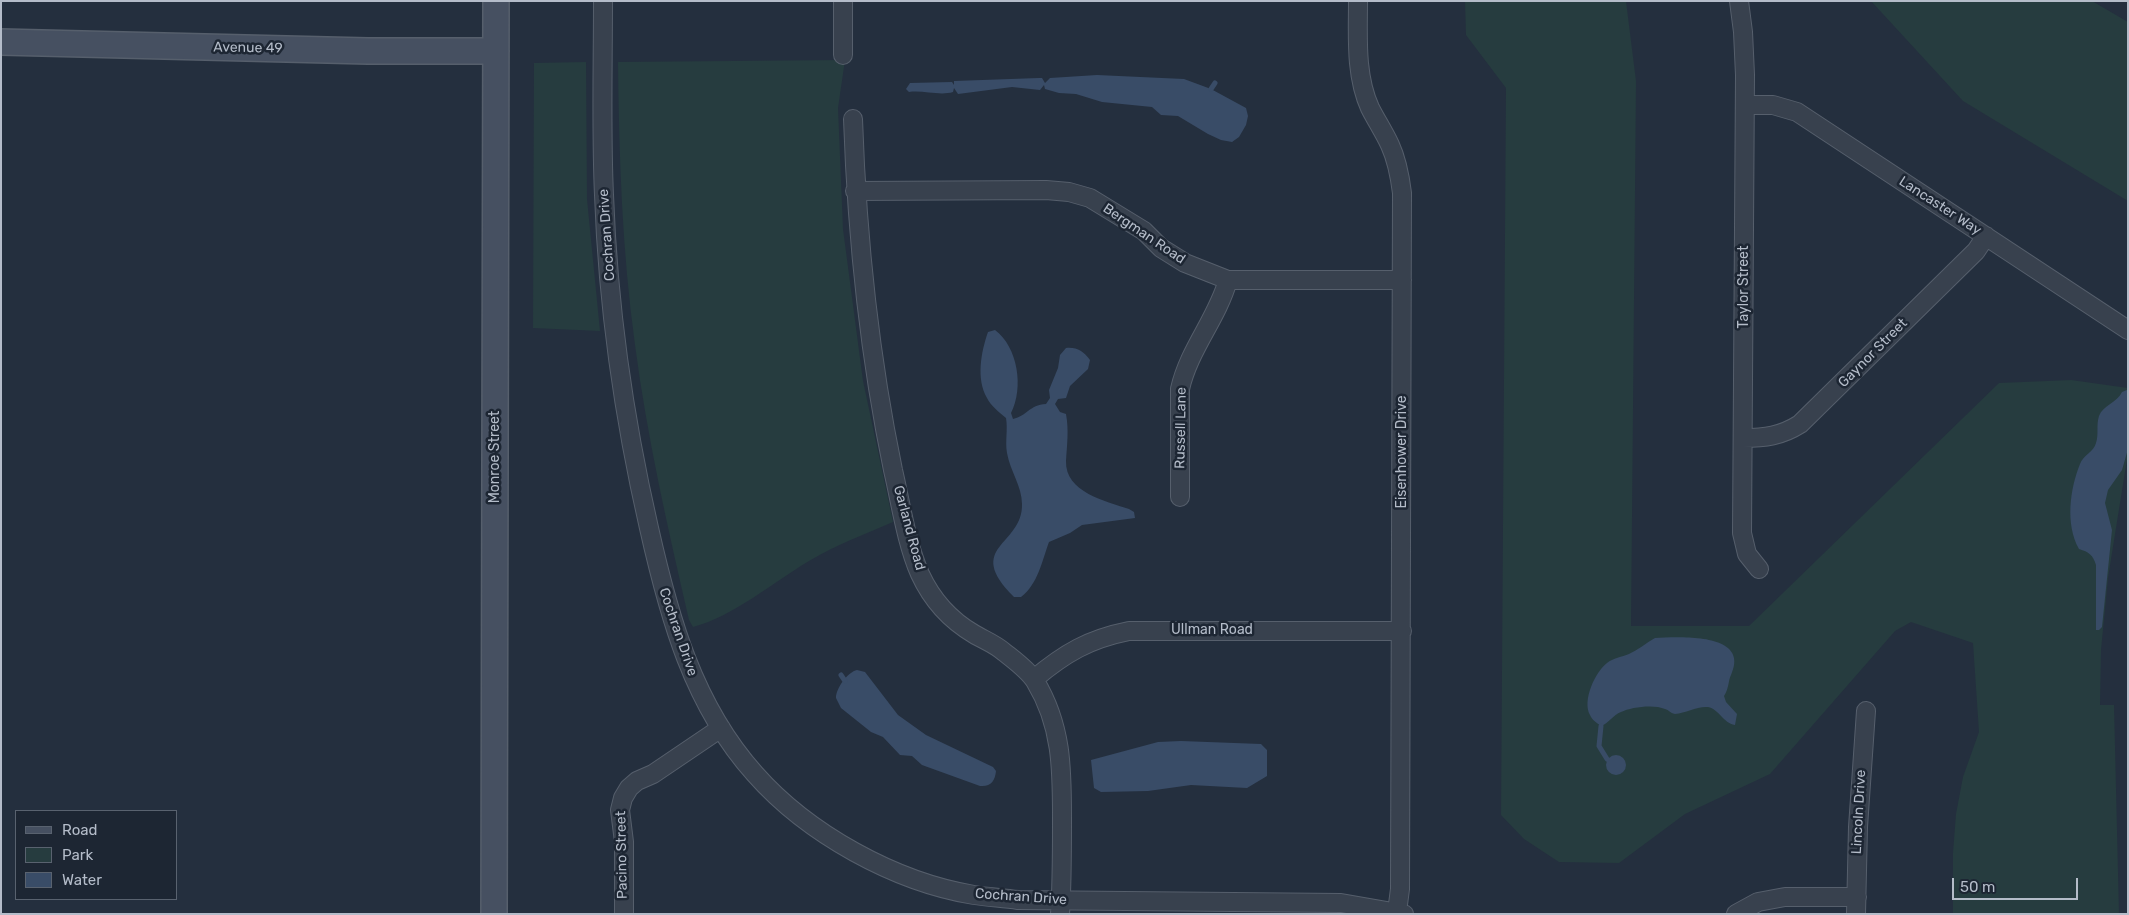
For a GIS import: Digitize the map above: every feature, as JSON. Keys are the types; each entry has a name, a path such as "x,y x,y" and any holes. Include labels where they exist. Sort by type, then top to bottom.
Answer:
{"main road":[{"name":"Monroe Street","path":"494,914 496,1"},
{"name":"Avenue 49","path":"1,42 359,51 496,52"}],"street":[{"name":"Cochran Drive","path":"603,1 604,198 614,332 620,378 644,508 660,577 677,637 698,690 721,728 755,774 791,809 829,837 882,866 919,880 972,895 1061,907 1325,902 1361,905 1400,913"},
{"path":"843,1 843,55"},
{"name":"Eisenhower Drive","path":"1358,1 1359,65 1363,85 1370,107 1391,147 1399,171 1402,193 1400,913"},
{"name":"Taylor Street","path":"1739,1 1744,54 1745,105 1742,533 1747,554 1759,569"},
{"name":"Lancaster Way","path":"1745,105 1773,105 1797,112 2128,330"},
{"name":"Garland Road","path":"853,118 855,191 868,323 881,410 913,556 930,592 954,620 998,647 1034,679 1055,726 1061,750 1062,775 1061,907"},
{"name":"Bergman Road","path":"855,191 1046,190 1069,192 1090,198 1119,214 1144,231 1161,248 1185,263 1228,280 1402,280"},
{"name":"Gaynor Street","path":"1743,438 1768,438 1789,431 1800,424 1976,251 1986,236"},
{"name":"Russell Lane","path":"1180,497 1180,389 1190,357 1217,310 1228,280"},
{"name":"Ullman Road","path":"1034,679 1074,649 1109,635 1129,631 1402,631"},
{"name":"Lincoln Drive","path":"1857,906 1858,827 1866,711"},
{"name":"Pacino Street","path":"624,914 624,842 620,810 623,798 629,788 637,781 653,774 721,728"},
{"path":"1736,914 1758,902 1785,896 1857,906"}],"green space":[{"path":"1465,1 1626,1 1636,81 1631,626 1749,626 1999,383 2071,380 2128,388 2128,453 2108,578 2101,650 2100,705 2114,705 2119,914 1953,914 1953,853 1956,814 1963,777 1979,732 1973,643 1911,622 1895,631 1770,774 1685,814 1619,863 1559,862 1524,839 1501,815 1506,88 1466,35"},
{"path":"1871,1 2092,1 2128,22 2128,201 1963,101"},
{"path":"845,60 838,108 843,229 863,381 893,522 819,555 738,607 708,622 693,627 689,620 673,552 646,414 635,345 622,204 618,62"},
{"path":"586,62 587,199 600,331 533,328 534,63"}],"water":[{"path":"1097,75 1184,79 1211,89 1246,108 1248,116 1246,125 1239,137 1232,142 1221,140 1178,116 1161,115 1152,107 1102,102 1076,94 1059,93 1045,89 1044,85 1040,90 1012,87 958,94 954,88 953,92 948,93 909,92 906,89 910,83 952,82 954,85 954,81 1042,78 1045,83 1050,78"},
{"path":"995,330 1003,337 1014,357 1018,380 1015,403 1011,413 1013,419 1022,416 1036,406 1046,404 1050,398 1049,390 1058,368 1060,355 1066,348 1080,350 1090,360 1088,369 1070,386 1066,398 1058,399 1055,404 1060,412 1066,414 1068,432 1067,472 1079,488 1088,494 1129,509 1134,512 1135,518 1082,525 1070,533 1049,542 1032,586 1021,597 1014,597 1000,580 994,567 994,556 1020,518 1022,504 1020,491 1007,453 1006,418 989,401 982,382 983,348 988,332"},
{"path":"2127,390 2128,449 2122,470 2108,490 2105,503 2112,530 2102,627 2096,630 2096,565 2090,554 2079,549 2072,529 2070,506 2080,464 2096,443 2099,416 2122,392"},
{"path":"1679,637 1709,640 1722,644 1731,651 1734,661 1728,688 1724,696 1726,702 1737,714 1735,725 1727,722 1715,710 1708,707 1675,714 1660,707 1643,707 1621,712 1601,726 1593,720 1588,709 1589,695 1594,680 1602,667 1609,661 1632,652 1655,638"},
{"path":"857,670 865,672 898,715 926,735 993,767 996,771 992,783 980,786 922,765 912,756 900,755 883,737 871,732 841,708 836,698 840,685 846,677"},
{"path":"1158,742 1261,744 1267,750 1267,776 1247,788 1191,785 1148,791 1101,792 1094,788 1091,760"},
{"path":"1612,755 1620,755 1626,761 1626,769 1620,775 1612,775 1606,769 1606,761"}],"waterway":[{"path":"1211,89 1215,83"},
{"path":"841,675 845,681"},
{"path":"1601,726 1599,746 1607,759"}]}
